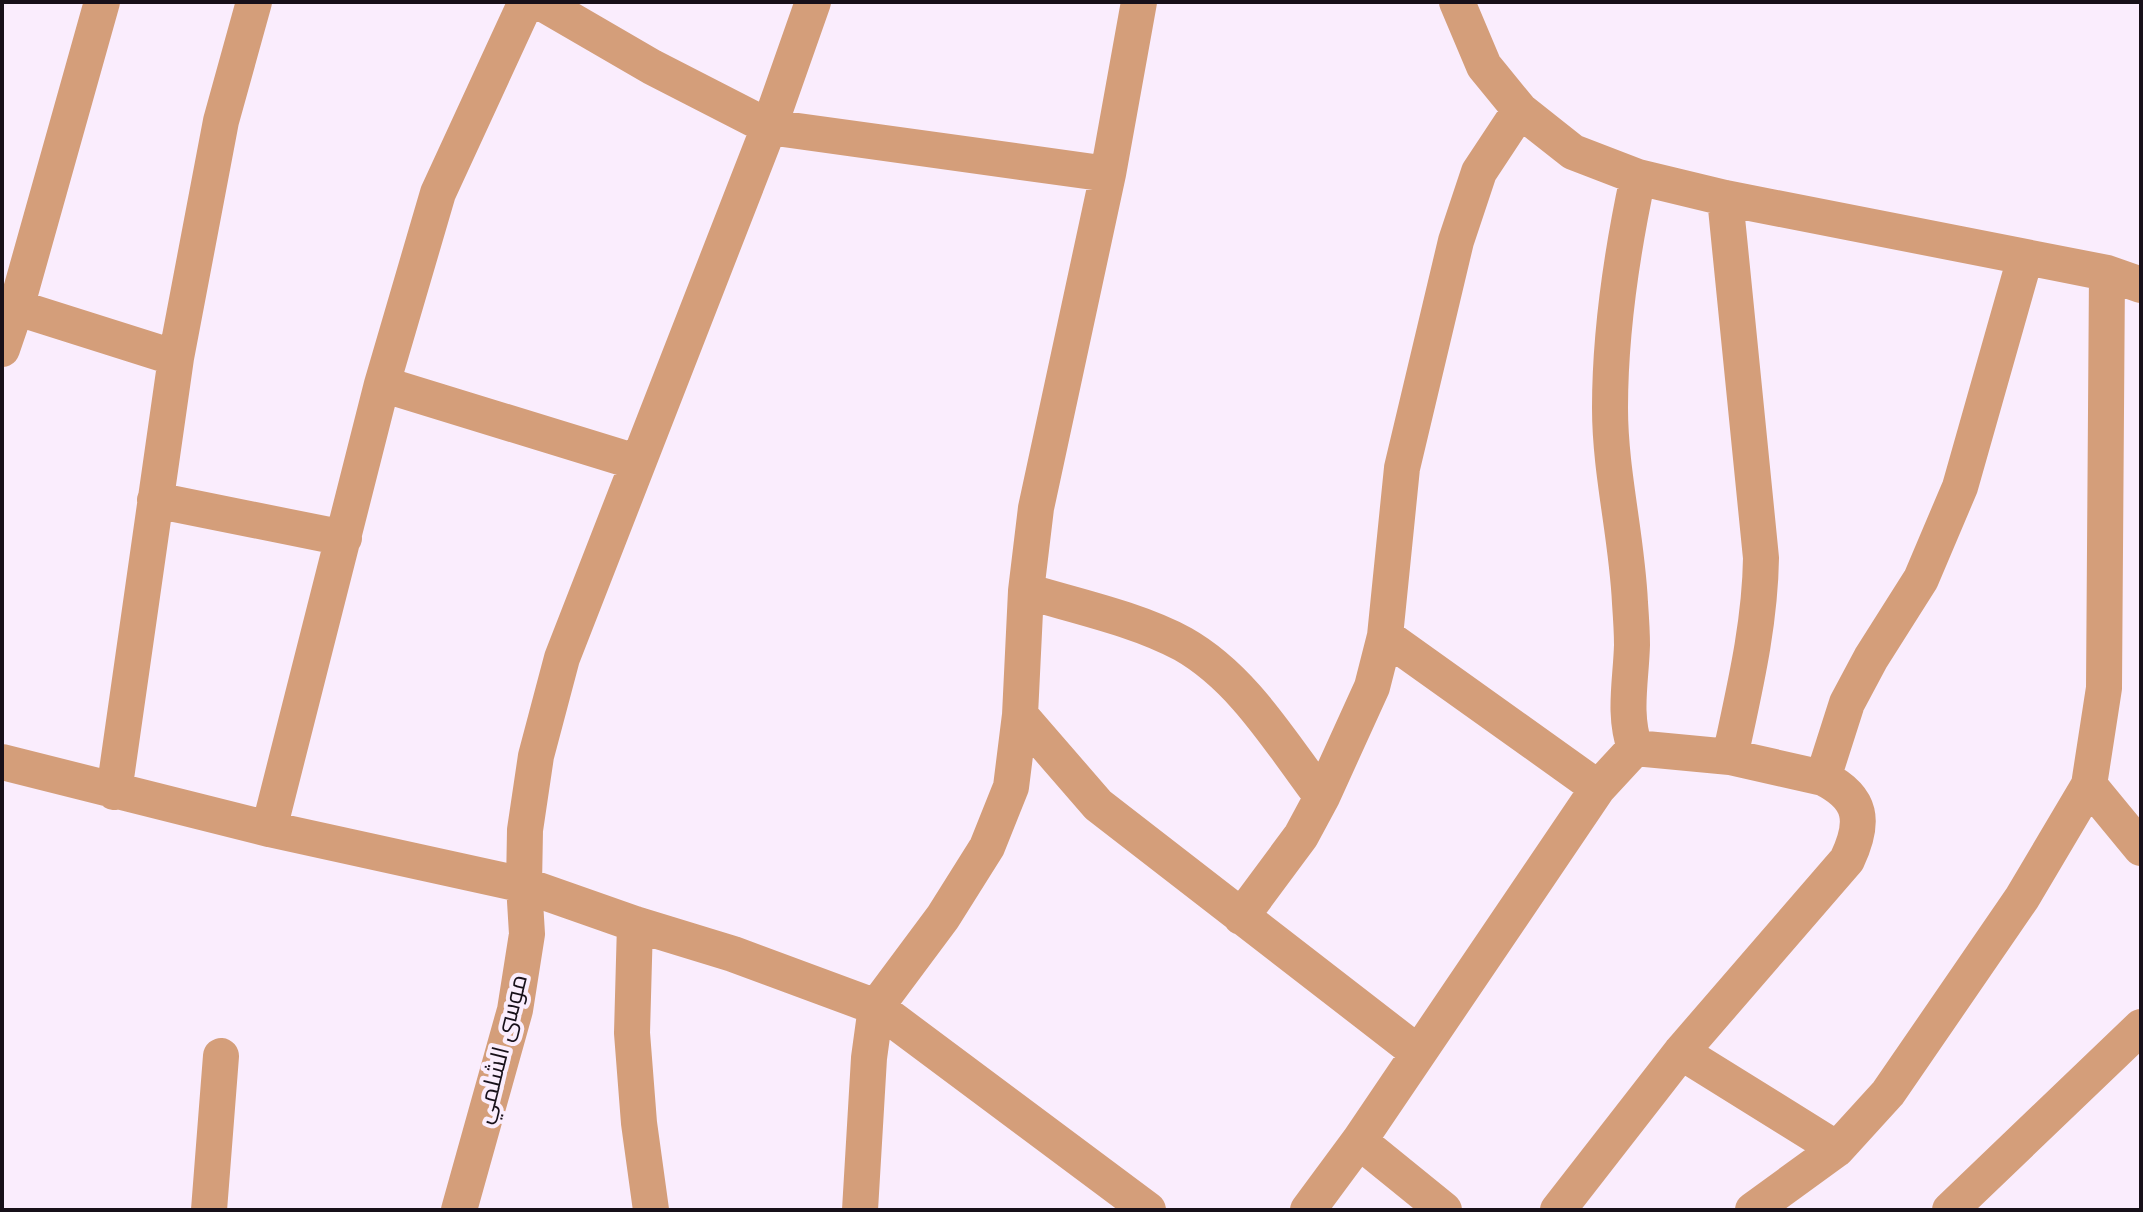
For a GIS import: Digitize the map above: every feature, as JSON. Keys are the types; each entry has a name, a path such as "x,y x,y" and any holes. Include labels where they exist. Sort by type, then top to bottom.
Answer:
{"street":[{"path":"2,349 9,306 102,2"},
{"path":"114,792 176,358 221,121 254,2"},
{"path":"269,829 382,384 438,193 526,2"},
{"path":"540,2 652,67 769,127 1108,174"},
{"name":"موسى الشلمي","path":"459,1210 515,1010 527,934 525,830 536,756 562,658 769,127 813,2"},
{"path":"860,1210 869,1058 876,1007 943,917 987,847 1011,787 1020,715 1026,591 1036,508 1108,174 1139,2"},
{"path":"1457,2 1484,66 1520,110 1573,152 1638,177 1725,198 2107,273 2141,285"},
{"path":"1241,917 1301,836 1372,687 1385,636 1402,468 1456,241 1479,172 1520,110"},
{"path":"1635,748 1628,725 1632,645 1628,567 1615,481 1610,409 1616,316 1638,177"},
{"path":"1725,198 1761,558 1761,595 1755,637 1730,757"},
{"path":"1823,778 1847,703 1871,658 1921,579 1960,487 2025,258"},
{"path":"1753,1210 1837,1149 1895,1083 2022,898 2089,785 2104,688 2107,273"},
{"path":"9,306 176,358"},
{"path":"382,384 636,462"},
{"path":"155,500 344,538"},
{"path":"1026,591 1138,626 1182,644 1249,699 1322,797"},
{"path":"1385,636 1598,788"},
{"path":"1020,715 1098,805 1417,1052"},
{"path":"1558,1210 1681,1052 1847,860 1856,840 1856,804 1837,785 1823,778 1730,757 1635,748"},
{"path":"1308,1210 1359,1141 1598,788 1635,748"},
{"path":"2,762 269,829 524,885 733,954 876,1007 1148,1210"},
{"path":"2089,785 2141,848"},
{"path":"635,924 632,1033 639,1123 651,1210"},
{"path":"1960,1206 2141,1027"},
{"path":"1681,1052 1837,1149"},
{"path":"209,1210 221,1056"},
{"path":"1359,1141 1444,1210"}]}
